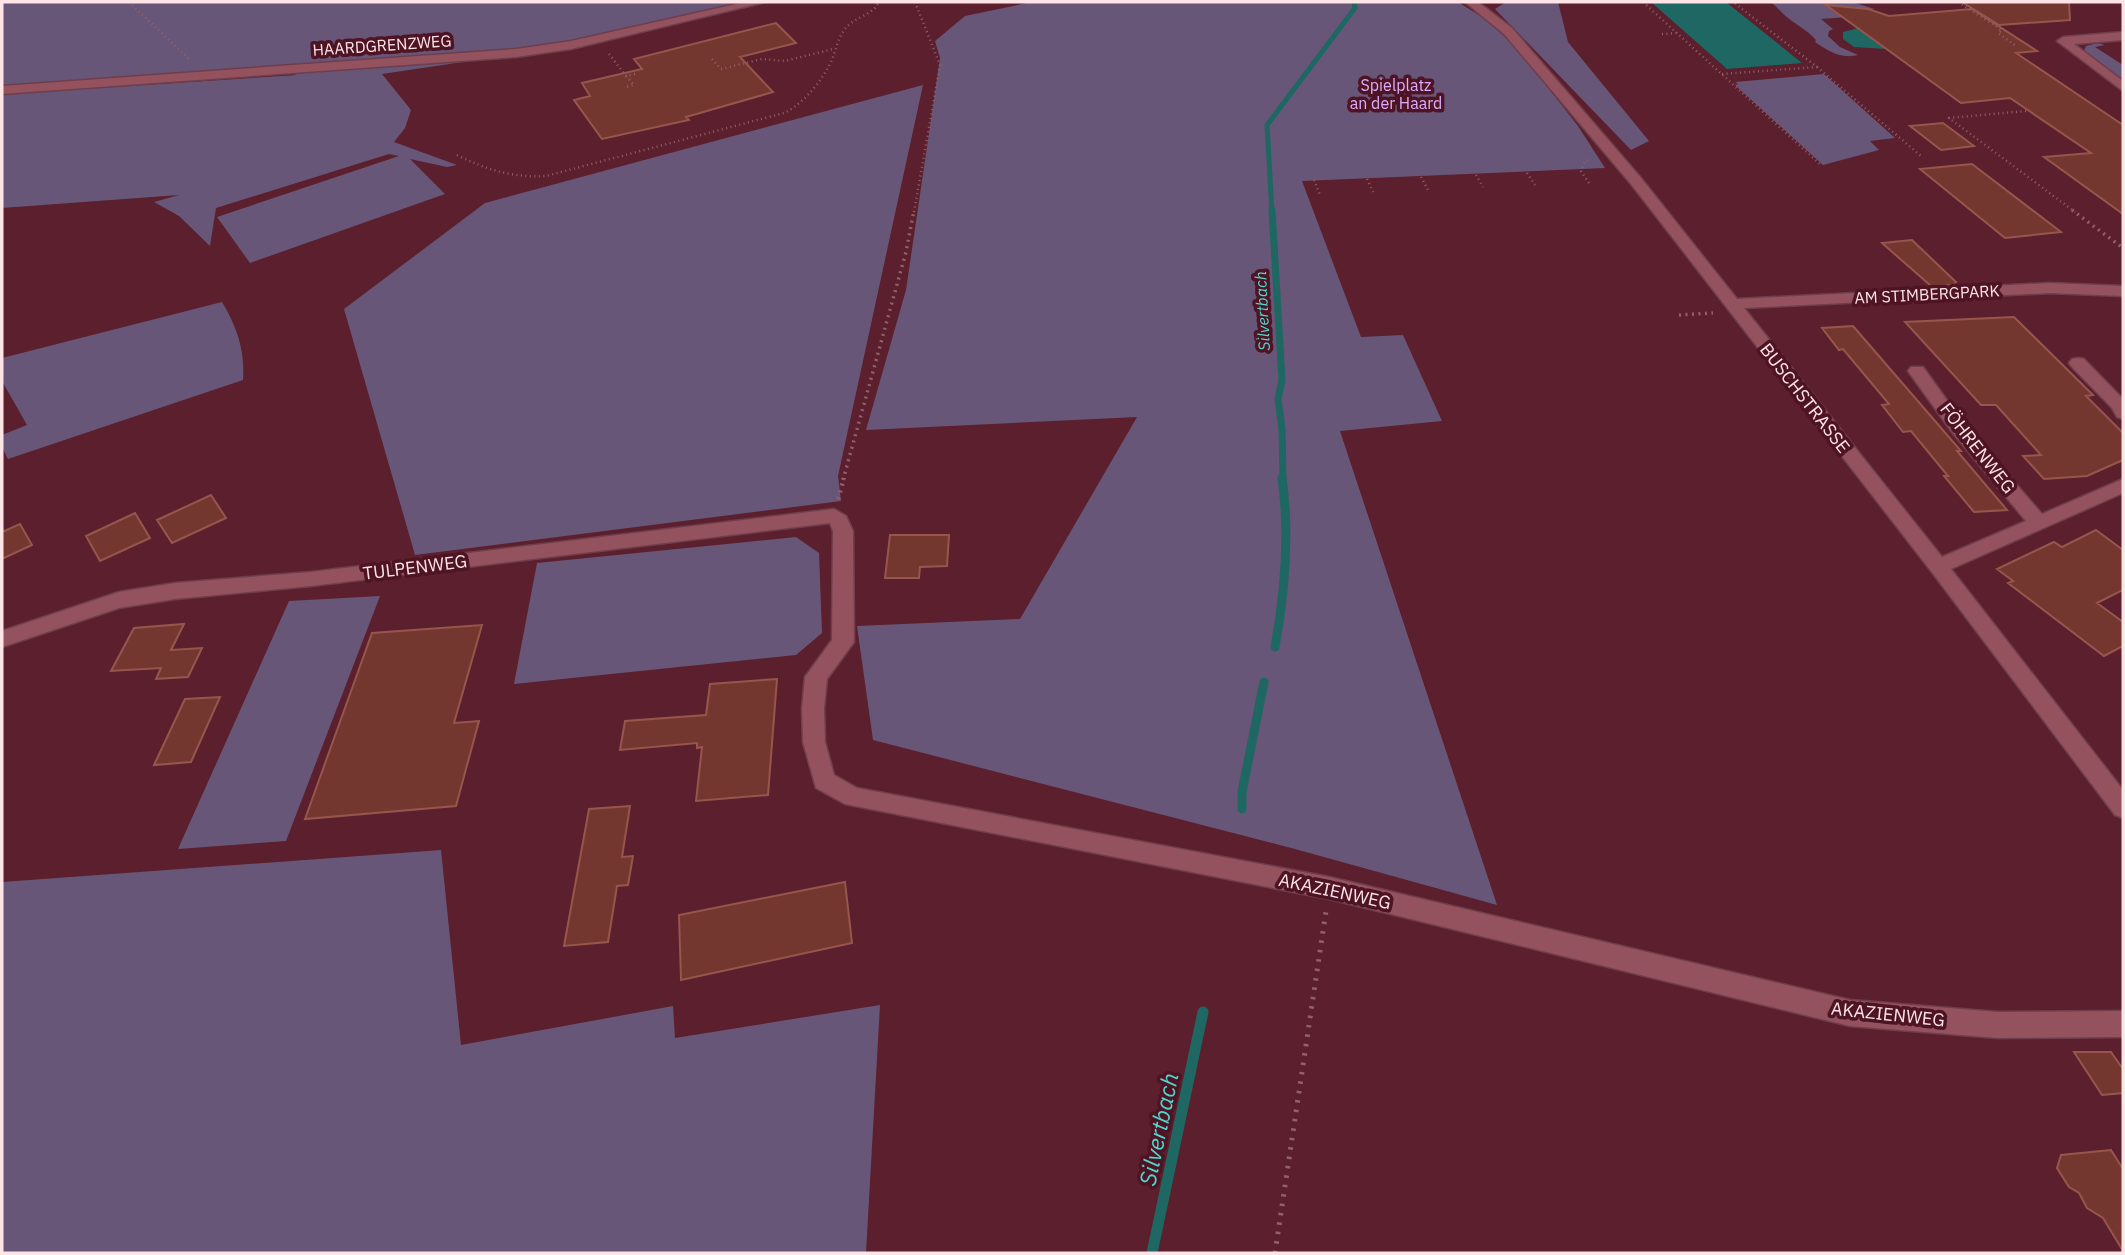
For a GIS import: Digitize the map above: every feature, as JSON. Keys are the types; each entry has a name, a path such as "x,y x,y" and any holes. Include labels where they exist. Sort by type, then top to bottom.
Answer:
{"street":[{"name":"HAARDGRENZWEG","path":"2,90 516,53 571,45 760,2"},
{"name":"BUSCHSTRASSE","path":"1471,2 1508,32 1636,181 1938,566 2123,808"},
{"path":"2123,36 2063,40 2123,87"},
{"name":"AM STIMBERGPARK","path":"1733,308 2050,288 2123,291"},
{"path":"2078,363 2119,405 2123,413"},
{"name":"FÖHRENWEG","path":"1917,371 1958,428 2039,524"},
{"path":"1938,566 1967,556 2123,485"},
{"name":"TULPENWEG","path":"2,639 119,600 231,584 312,579 834,516"},
{"name":"AKAZIENWEG","path":"834,516 839,520 843,531 843,642 816,677 814,742 824,781 853,797 1329,888 1850,1013 1998,1024 2123,1024"}],"path":[{"path":"129,2 205,75"},
{"path":"457,155 485,169 511,177 546,176 768,118 790,110 805,95 832,58 833,49 845,28 853,20 873,11 879,2"},
{"path":"834,516 906,252 940,65 915,2"},
{"path":"1643,2 1822,166"},
{"path":"1733,2 1817,67 1921,156"},
{"path":"1958,2 2002,30 1998,33 2016,46"},
{"path":"1662,34 1678,33"},
{"path":"712,59 721,69 762,59 785,61 833,49"},
{"path":"606,51 634,85 626,87"},
{"path":"1722,74 1817,67"},
{"path":"626,76 635,74"},
{"path":"2026,111 1949,118 2123,248"},
{"path":"1527,173 1535,185"},
{"path":"1476,175 1483,187"},
{"path":"1421,177 1428,190"},
{"path":"1367,179 1373,192"},
{"path":"1314,180 1320,195"},
{"path":"1679,314 1733,308"},
{"path":"1275,1253 1329,888"}],"green space":[{"path":"2,2 771,2 604,41 382,74 411,110 405,128 394,142 457,165 447,167 410,159 445,194 250,263 217,217 399,156 389,154 216,208 210,246 179,216 154,202 179,195 2,208 2,94 297,75 267,68 2,88"},
{"name":"Spielplatz an der Haard","path":"1032,2 1458,2 1485,19 1517,48 1578,126 1605,168 1302,181 1361,337 1403,335 1442,421 1340,431 1497,905 1295,849 873,740 857,626 1020,619 1137,417 866,430 906,290 940,58 935,41 965,16"},
{"path":"1506,2 1558,2 1568,42 1649,141 1631,150 1495,9"},
{"path":"1770,2 1852,2 1875,9 1852,8 1848,17 1821,19 1833,29 1828,36 1840,47 1858,55 1846,56 1830,52 1815,42 1809,33"},
{"path":"2098,43 2105,45 2095,47 2123,65 2123,82 2084,51 2086,46"},
{"path":"1824,74 1895,138 1870,141 1879,150 1823,165 1735,85 1738,84 1735,82"},
{"path":"923,85 838,476 841,501 415,555 344,309 485,203"},
{"path":"222,302 239,339 243,380 8,459 2,447 2,435 27,425 2,381 2,358"},
{"path":"796,537 819,553 822,633 796,655 514,684 537,563"},
{"path":"380,596 286,841 178,849 289,601"},
{"path":"441,850 461,1045 673,1006 675,1038 880,1005 866,1253 2,1253 2,882"}],"water":[{"path":"1651,2 1726,2 1802,63 1727,69"},
{"path":"1858,28 1887,49 1854,47 1843,39 1843,32"}],"building":[{"path":"1962,2 2069,2 2070,20 1999,25"},
{"path":"1826,5 1868,9 1889,16 1972,9 2037,51 2016,53 2123,125 2123,214 2044,157 2091,153 2010,98 1961,103"},
{"path":"776,23 796,43 740,57 773,92 686,117 689,120 602,139 574,100 590,96 582,83 642,69 634,59"},
{"path":"1943,123 1974,146 1941,150 1910,126"},
{"path":"1972,164 2061,232 2005,238 1920,169"},
{"path":"1912,240 1956,282 1953,285 1931,286 1882,243"},
{"path":"2014,317 2093,395 2086,396 2123,433 2123,460 2087,476 2044,479 2023,456 2041,455 1996,405 1981,405 1905,322"},
{"path":"1853,326 1961,451 1957,451 2007,510 1974,512 1911,431 1903,432 1882,405 1889,404 1822,328"},
{"path":"211,495 226,518 172,543 157,520"},
{"path":"135,513 150,538 100,561 86,536"},
{"path":"20,524 32,545 2,559 2,532"},
{"path":"2096,530 2123,550 2123,590 2097,603 2123,622 2123,646 2104,656 2008,583 2013,581 1997,569 2054,542 2062,547"},
{"path":"890,535 949,535 947,566 920,567 919,578 885,578"},
{"path":"184,624 171,650 202,648 188,677 156,679 161,668 111,671 134,628"},
{"path":"482,625 454,723 479,721 456,806 305,819 372,633"},
{"path":"777,679 768,795 696,801 702,747 697,748 697,743 620,750 625,721 706,715 710,684"},
{"path":"220,697 191,762 154,765 185,699"},
{"path":"630,806 622,857 633,856 628,885 617,886 608,942 564,946 589,809"},
{"path":"845,882 852,943 681,980 679,915"},
{"path":"2074,1052 2111,1052 2123,1069 2123,1093 2102,1095"},
{"path":"2111,1150 2123,1169 2123,1251 2103,1218 2087,1208 2079,1193 2069,1187 2057,1168 2061,1155"}],"waterway":[{"name":"Silvertbach","path":"1272,212 1267,125 1355,8 1354,2"},
{"name":"Silvertbach","path":"1272,210 1282,380 1278,399 1282,429 1283,480"},
{"name":"Silvertbach","path":"1275,647 1285,563 1286,521 1282,478"},
{"name":"Silvertbach","path":"1242,809 1242,792 1264,682"},
{"name":"Silvertbach","path":"1152,1253 1203,1012"}]}
